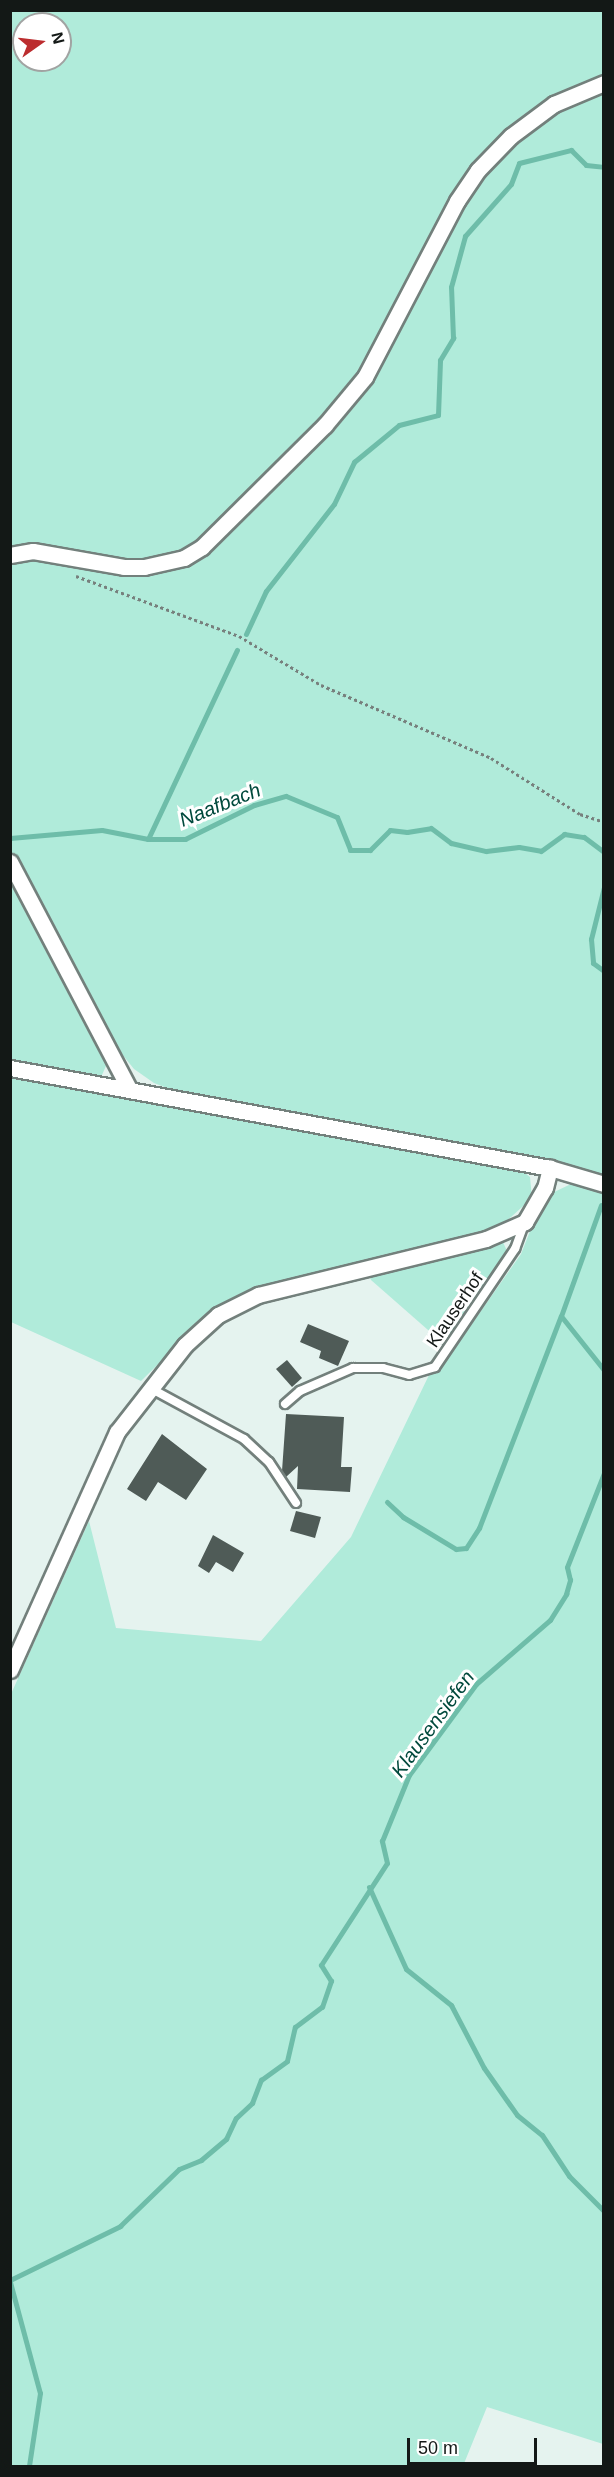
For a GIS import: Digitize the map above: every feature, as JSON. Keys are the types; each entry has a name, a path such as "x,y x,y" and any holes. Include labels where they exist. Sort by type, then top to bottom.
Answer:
{"street":[{"path":"10,555 33,551 124,567 144,567 184,558 202,548 325,425 365,377 457,201 478,170 511,136 554,105 603,83"},
{"path":"10,862 129,1089"},
{"path":"10,1068 550,1168 603,1184"},
{"path":"10,1670 117,1432 149,1387 185,1345 218,1315 258,1295 486,1239 525,1222 545,1188 550,1168"}],"lane":[{"name":"Klauserhof","path":"285,1404 300,1392 353,1368 383,1368 409,1375 435,1367 515,1249 525,1222"},
{"path":"149,1387 244,1439 269,1462 296,1503"}],"path":[{"path":"69,572 239,636 321,685 491,758 580,814 603,822"}],"green space":[{"path":"10,11 603,11 603,1178 535,1156 180,1093 154,1083 134,1069 117,1048 17,860 11,859"},
{"path":"10,872 109,1059 102,1075 93,1077 11,1062"},
{"path":"11,1074 516,1166 530,1177 532,1198 500,1227 481,1235 263,1289 201,1322 141,1381 11,1322"},
{"path":"587,1183 604,1191 603,2444 487,2407 463,2466 11,2466 11,1694 89,1521 116,1628 261,1641 351,1537 429,1375 443,1365 521,1254 539,1208 550,1194 571,1184"},
{"path":"502,1240 507,1251 503,1260 444,1344 371,1280 368,1271"}],"building":[{"path":"308,1324 349,1341 338,1366 319,1358 321,1351 300,1342"},
{"path":"287,1360 302,1378 292,1387 276,1369"},
{"path":"286,1414 344,1417 341,1467 352,1467 350,1492 297,1489 298,1466 286,1477 282,1471"},
{"path":"162,1434 207,1469 186,1500 158,1482 146,1501 127,1489"},
{"path":"296,1511 321,1517 315,1538 290,1531"},
{"path":"213,1535 244,1553 233,1572 216,1562 209,1573 198,1566"}],"waterway":[{"path":"246,634 266,591 334,504 354,462 399,425 438,415 440,360 453,338 451,287 465,236 511,184 519,163 571,150 586,165 604,167"},
{"path":"148,839 237,650"},
{"name":"Naafbach","path":"10,838 102,830 148,839 185,839 254,805 286,796 337,817 350,850 370,850 390,830 407,832 431,828 451,843 486,851 519,847 541,851 564,834 584,837 604,852"},
{"name":"Naafbach","path":"604,887 591,939 593,963 604,971"},
{"name":"Klausensiefen","path":"601,1205 561,1316 604,1370"},
{"path":"387,1502 403,1517 456,1549 466,1548 479,1528 561,1316"},
{"name":"Klausensiefen","path":"10,2280 120,2226 179,2169 201,2160 226,2139 236,2118 252,2103 261,2080 287,2061 295,2027 322,2007 331,1981 321,1965 387,1863 382,1841 409,1775 476,1684 550,1620 566,1594 570,1580 567,1567 604,1473"},
{"path":"369,1887 406,1969 451,2005 484,2068 517,2115 542,2135 569,2176 604,2211"},
{"path":"10,2282 40,2393 29,2466"}]}
